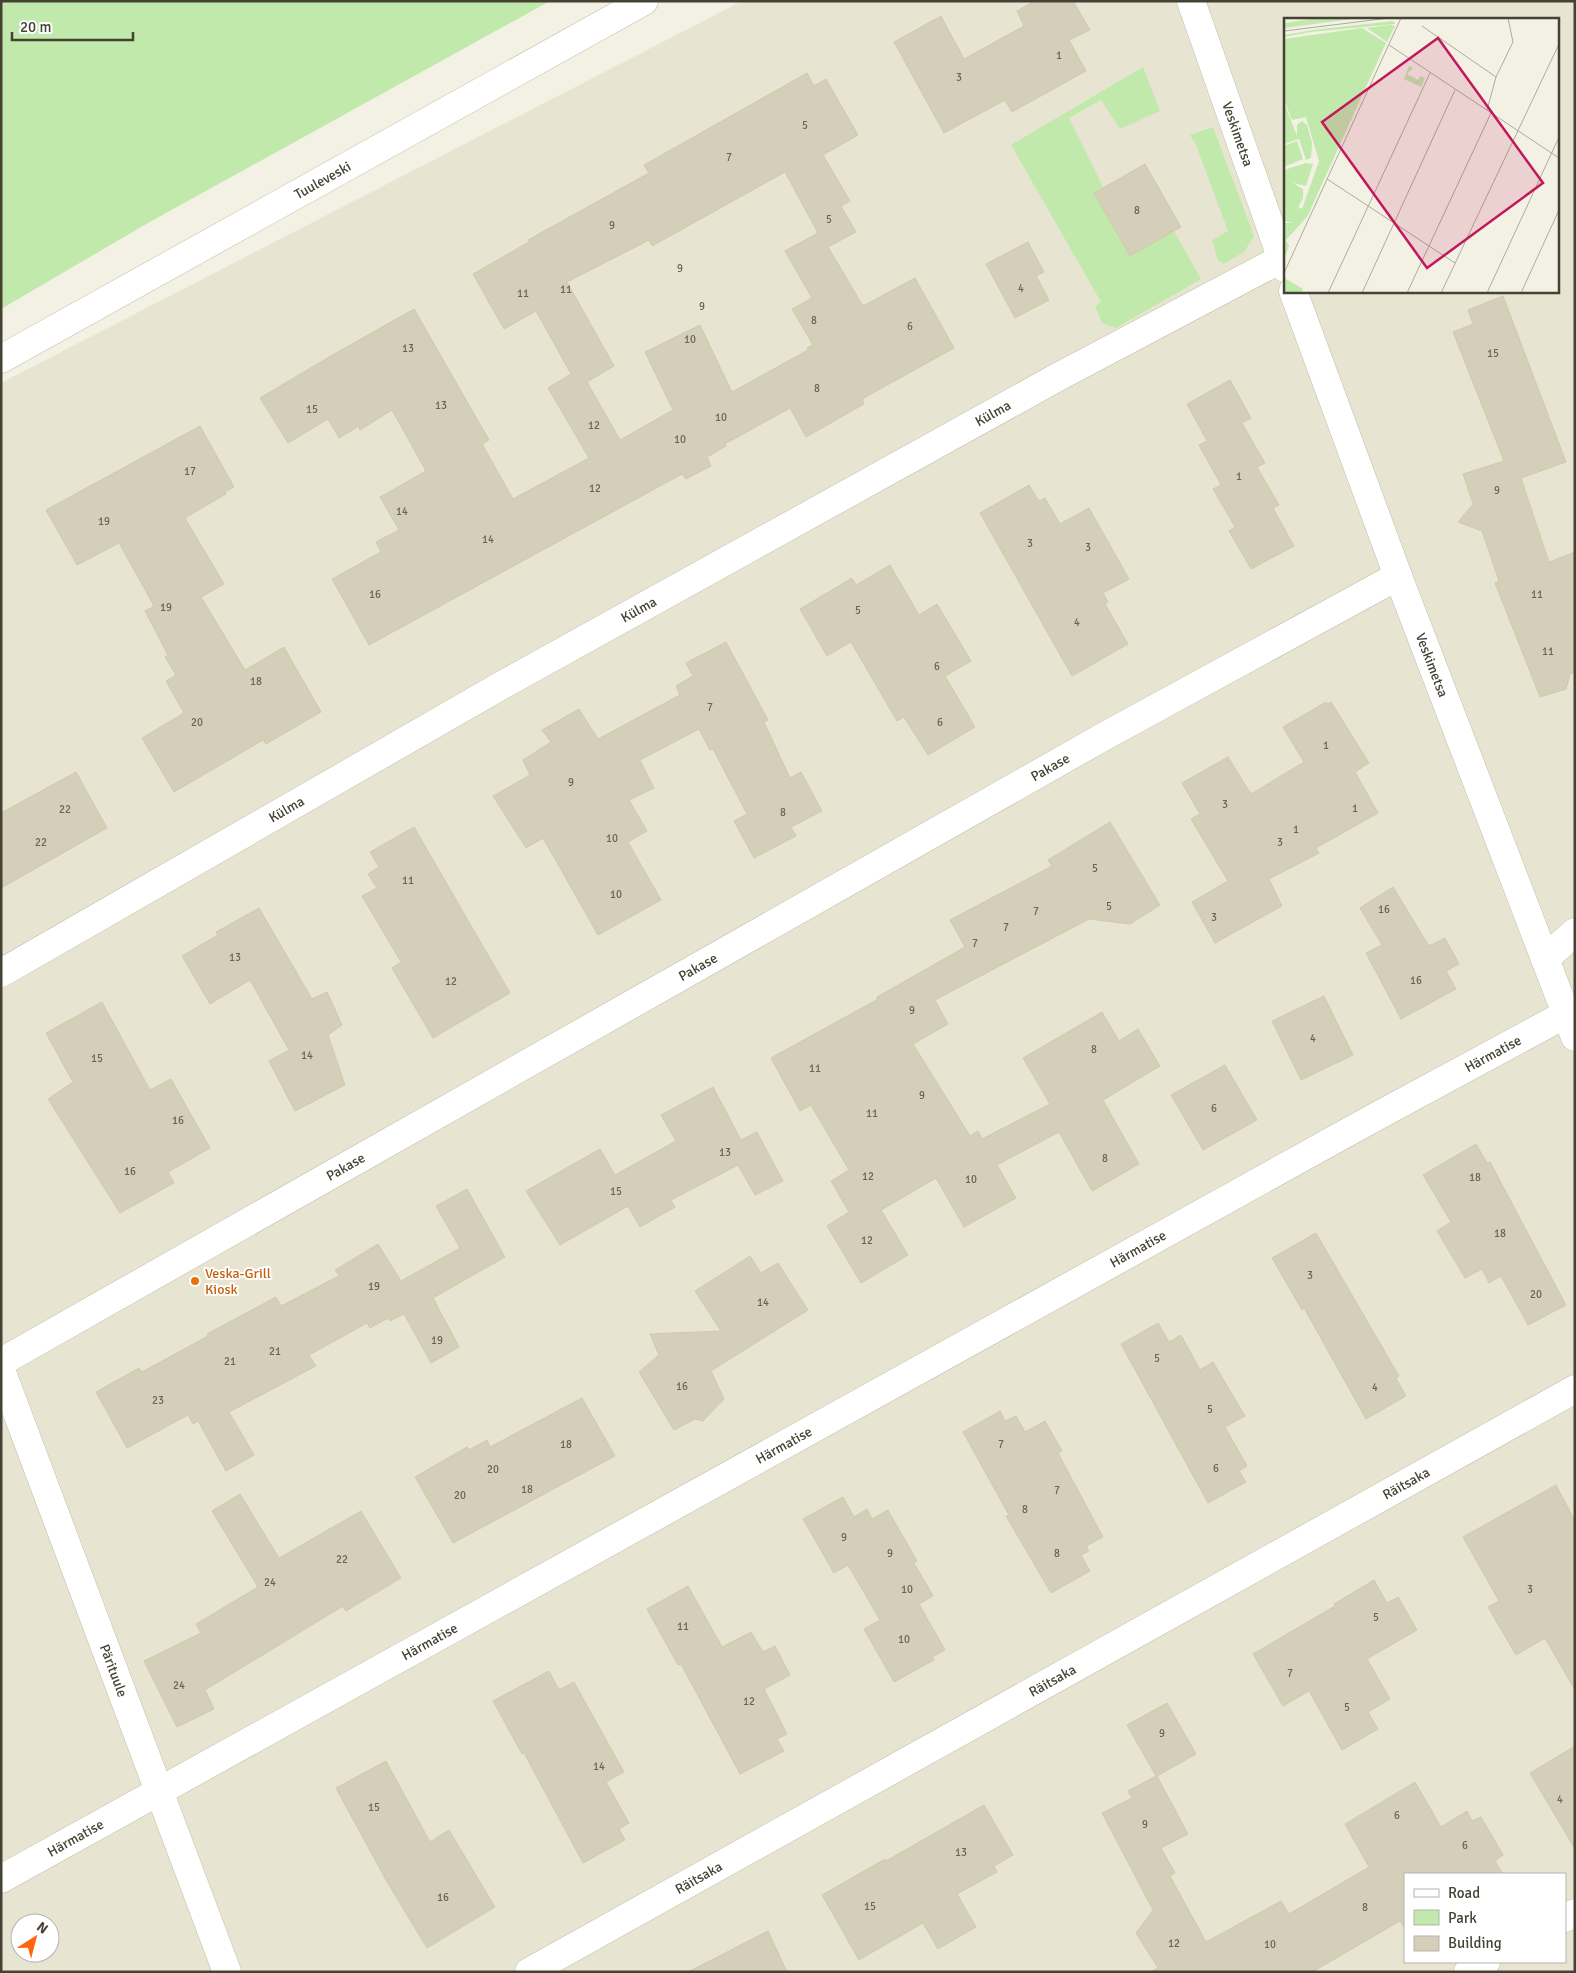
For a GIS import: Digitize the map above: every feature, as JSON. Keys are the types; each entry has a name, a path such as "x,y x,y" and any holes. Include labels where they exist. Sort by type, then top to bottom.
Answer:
{"street":[{"name":"Tuuleveski","path":"1,360 644,1"},
{"name":"Veskimetsa","path":"1190,1 1283,263"},
{"name":"Külma","path":"1,973 513,679 1056,378 1283,263"},
{"name":"Veskimetsa","path":"1293,292 1398,576 1571,1025"},
{"name":"Pakase","path":"1,1362 1086,747 1398,576"},
{"path":"1545,959 1575,932"},
{"name":"Härmatise","path":"1,1879 1368,1121 1571,1025"},
{"name":"Pärituule","path":"1,1370 227,1972"},
{"name":"Räitsaka","path":"529,1972 1575,1389"},
{"path":"1468,1972 1484,1963"}],"shaded area":[{"path":"742,1 1575,1 1575,1972 1,1972 1,383"}],"green space":[{"path":"1,1 550,1 148,223 1,309"},
{"path":"1143,67 1160,111 1120,129 1101,100 1069,118 1103,187 1094,193 1130,256 1174,231 1201,279 1116,328 1102,323 1095,306 1101,302 1011,145"},
{"path":"1213,127 1254,236 1244,252 1223,264 1218,260 1212,240 1228,231 1196,145 1190,135"}],"building":[{"path":"1035,1 1073,1 1090,30 1069,40 1086,71 1012,112 1005,100 944,133 894,42 941,16 964,59 1024,26 1017,11"},
{"path":"807,73 814,86 826,79 858,135 823,155 850,201 841,206 856,232 828,247 863,306 915,278 954,348 862,399 864,404 806,437 790,408 725,444 726,446 707,457 711,466 686,479 682,474 369,645 332,579 381,552 376,542 399,530 380,497 426,471 392,410 360,430 359,426 339,438 328,419 288,443 260,398 414,309 489,440 482,444 513,499 589,458 548,388 571,374 536,311 504,329 473,274 529,242 528,240 649,173 644,165","holes":["785,172 818,233 785,251 812,298 792,309 813,345 807,348 808,350 732,392 700,325 645,352 673,410 620,440 587,382 614,366 567,282 649,240 652,246"]},
{"path":"1145,164 1181,227 1130,256 1094,193"},
{"path":"1028,242 1044,272 1036,276 1049,300 1015,318 986,264"},
{"path":"1503,296 1566,462 1521,478 1549,562 1575,552 1575,672 1570,674 1566,689 1540,697 1495,583 1499,581 1482,531 1458,522 1473,504 1463,474 1504,461 1453,332 1473,324 1468,310"},
{"path":"1230,380 1251,418 1242,423 1265,463 1257,467 1279,505 1273,508 1294,546 1251,569 1229,531 1235,527 1213,489 1221,485 1199,445 1207,441 1187,404"},
{"path":"200,426 234,487 225,492 226,494 185,518 224,584 201,597 245,670 284,647 321,712 266,744 263,740 174,792 142,738 184,713 166,681 176,675 165,657 168,655 145,611 154,606 119,543 77,565 46,510"},
{"path":"1029,485 1039,501 1045,498 1060,524 1089,508 1129,579 1103,593 1108,602 1105,604 1128,644 1072,676 980,513"},
{"path":"890,565 919,615 937,604 971,661 945,676 975,727 928,755 904,717 897,721 851,642 827,656 800,609 852,578 856,585"},
{"path":"726,642 768,720 764,722 790,778 801,772 822,811 791,827 796,836 754,858 734,821 747,814 713,749 710,750 699,729 640,760 654,788 629,800 647,831 628,842 661,900 598,935 543,838 526,848 493,796 530,775 523,760 551,742 542,730 579,709 598,739 680,695 676,686 693,676 686,663"},
{"path":"1326,702 1328,704 1331,702 1369,763 1355,772 1378,813 1316,848 1319,853 1269,879 1282,906 1215,943 1192,902 1228,881 1191,819 1200,814 1182,783 1228,757 1251,794 1304,762 1283,727"},
{"path":"76,772 107,828 1,888 1,813"},
{"path":"1110,822 1160,905 1130,924 1089,919 935,1000 948,1024 913,1044 970,1136 978,1131 982,1139 1050,1104 1023,1058 1102,1012 1119,1041 1138,1029 1160,1066 1103,1100 1139,1164 1092,1191 1059,1132 997,1165 1016,1198 964,1227 936,1178 881,1210 908,1255 861,1283 827,1226 849,1212 831,1181 849,1170 811,1105 800,1111 771,1058 878,999 877,997 965,947 950,920 1052,866 1048,860"},
{"path":"414,827 510,993 433,1038 392,968 401,962 362,896 377,888 368,874 379,867 370,852"},
{"path":"1393,887 1429,946 1445,938 1459,964 1446,971 1456,989 1401,1019 1366,953 1382,945 1360,908"},
{"path":"259,908 312,999 327,992 342,1025 328,1035 345,1085 295,1111 269,1061 289,1050 250,980 210,1004 182,956 218,935 216,932"},
{"path":"1324,996 1353,1055 1301,1080 1272,1021"},
{"path":"102,1002 150,1090 171,1079 210,1148 168,1172 174,1183 120,1213 48,1099 73,1082 46,1033"},
{"path":"1225,1065 1257,1120 1203,1150 1171,1095"},
{"path":"713,1087 741,1140 757,1132 783,1181 755,1195 738,1165 671,1200 675,1207 640,1227 628,1206 560,1245 526,1191 600,1149 615,1175 676,1141 661,1115"},
{"path":"1476,1144 1487,1163 1490,1162 1566,1305 1528,1325 1501,1276 1489,1283 1482,1269 1465,1278 1437,1231 1451,1222 1423,1175"},
{"path":"467,1189 505,1257 433,1298 459,1347 431,1363 404,1314 390,1321 388,1318 370,1328 367,1323 309,1355 316,1366 229,1412 254,1455 226,1471 198,1421 193,1424 188,1415 127,1448 96,1392 139,1368 142,1372 276,1297 281,1306 339,1276 335,1270 378,1244 401,1281 460,1248 436,1206"},
{"path":"1316,1233 1399,1376 1396,1378 1406,1396 1366,1419 1304,1308 1302,1310 1272,1258"},
{"path":"750,1256 761,1273 778,1263 808,1310 711,1371 724,1399 703,1421 695,1419 674,1430 639,1372 659,1355 650,1334 721,1331 695,1291"},
{"path":"1158,1323 1169,1342 1181,1335 1200,1370 1213,1362 1245,1416 1225,1427 1247,1466 1239,1471 1246,1482 1208,1503 1121,1344"},
{"path":"582,1398 615,1456 453,1543 415,1477 467,1447 469,1450 487,1440 490,1447"},
{"path":"1000,1411 1005,1421 1016,1416 1025,1432 1045,1421 1062,1451 1058,1453 1103,1537 1086,1546 1089,1551 1081,1555 1090,1571 1051,1593 1006,1516 1009,1515 963,1432"},
{"path":"1556,1485 1575,1521 1575,1690 1545,1638 1516,1655 1488,1607 1499,1601 1463,1537"},
{"path":"240,1494 279,1558 361,1511 401,1578 346,1611 343,1606 205,1690 214,1709 177,1727 144,1661 201,1633 196,1624 258,1587 212,1511"},
{"path":"843,1497 854,1517 867,1509 872,1519 888,1510 917,1561 914,1563 933,1596 919,1604 945,1650 932,1657 934,1660 894,1682 864,1629 880,1620 848,1565 834,1573 803,1519"},
{"path":"1374,1580 1387,1603 1398,1597 1417,1630 1367,1659 1390,1699 1368,1712 1378,1729 1342,1750 1309,1691 1283,1706 1253,1654 1335,1606 1334,1604"},
{"path":"688,1586 722,1647 751,1632 763,1652 775,1646 790,1675 764,1689 787,1734 777,1739 784,1751 740,1774 681,1664 678,1665 647,1609"},
{"path":"549,1671 559,1690 574,1682 624,1772 606,1782 629,1823 619,1829 625,1840 583,1863 524,1753 522,1754 493,1701"},
{"path":"1167,1703 1196,1754 1157,1776 1188,1834 1161,1848 1175,1873 1170,1876 1206,1942 1281,1901 1289,1914 1369,1867 1345,1824 1415,1782 1441,1827 1467,1811 1472,1821 1481,1817 1503,1855 1495,1861 1502,1873 1404,1873 1404,1927 1400,1921 1312,1972 1151,1972 1158,1968 1136,1933 1153,1910 1102,1813 1132,1798 1128,1791 1156,1776 1127,1725"},
{"path":"1575,1746 1575,1849 1530,1773"},
{"path":"386,1761 430,1842 449,1830 495,1907 427,1948 386,1880 336,1788"},
{"path":"984,1805 1013,1855 994,1866 997,1872 957,1894 976,1927 938,1949 923,1923 859,1960 822,1895"},
{"path":"768,1931 787,1972 688,1972"}],"place":[{"name":"Veska-Grill Kiosk","path":"195,1281"}]}
